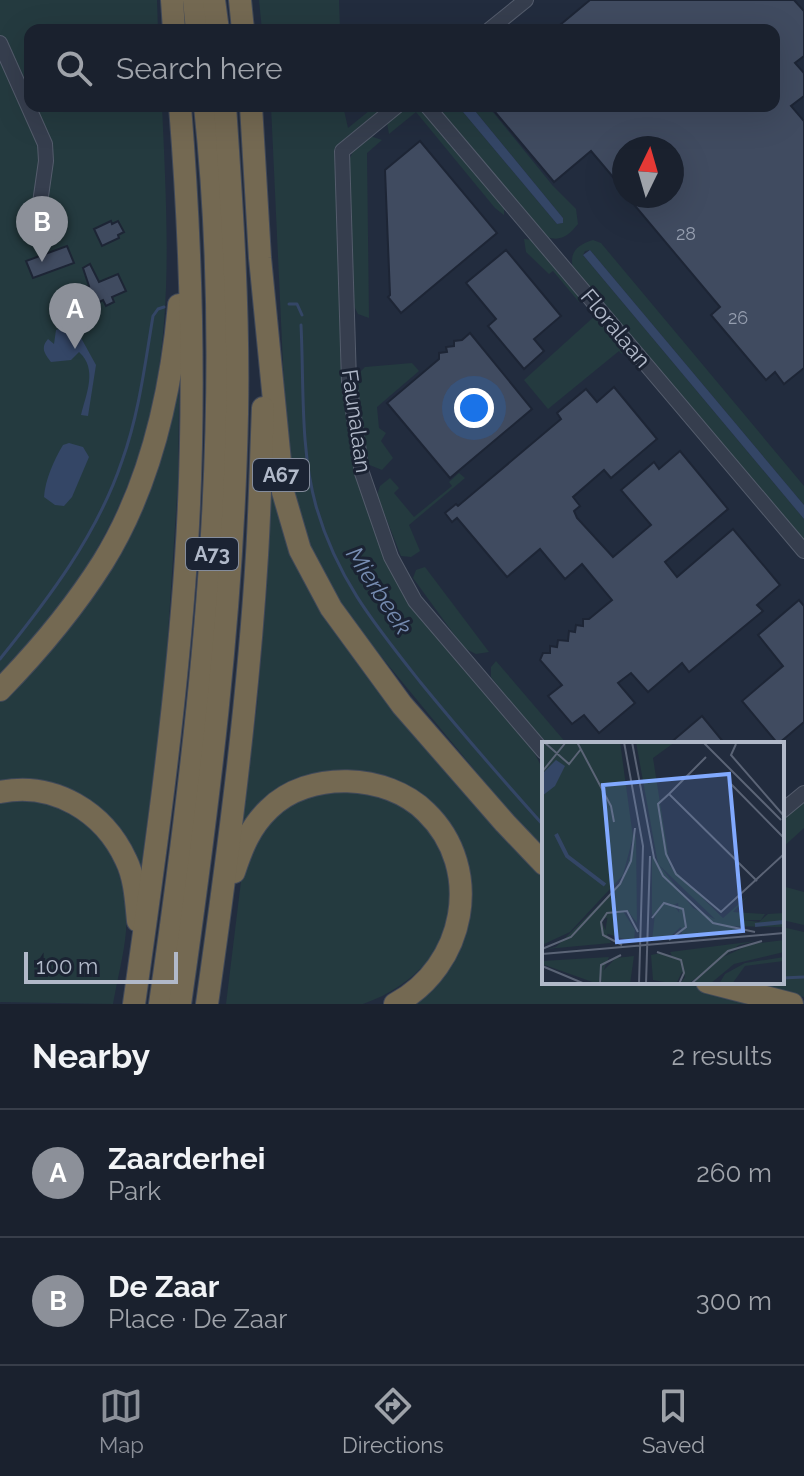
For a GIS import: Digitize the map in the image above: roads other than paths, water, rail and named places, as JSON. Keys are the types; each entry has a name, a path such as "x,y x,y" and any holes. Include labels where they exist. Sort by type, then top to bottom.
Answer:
{"highway":[{"path":"172,0 174,24"},
{"path":"194,0 196,24"},
{"path":"214,0 217,24"},
{"path":"240,0 242,24"},
{"name":"A73","path":"134,1001 176,686 186,557 191,408 187,200 180,112"},
{"name":"A73","path":"170,1001 211,558 217,409 216,277 205,112"},
{"name":"A73","path":"170,1001 220,698 232,555 237,413 236,271 225,112"},
{"name":"A73","path":"207,1001 245,701 257,554 263,407 260,258 251,112"},
{"name":"A73","path":"0,690 51,635 104,560 137,494 164,408 178,316 187,200"},
{"name":"A67","path":"260,258 283,492 300,550 331,608 402,705 542,862"},
{"name":"A73","path":"221,907 252,827 271,806 318,782 346,781 398,793 425,810 453,851 460,876 462,902 459,926 450,948 421,986 395,1004"},
{"path":"0,792 49,793 85,808 102,823 128,863 141,950"},
{"path":"715,984 792,1004"}],"street":[{"path":"496,24 526,0"},
{"path":"0,43 24,97"},
{"path":"31,112 45,144 46,161 40,203 47,238"},
{"name":"Faunalaan","path":"390,112 342,151 349,382 362,473 391,557 415,601 542,750"},
{"name":"Floralaan","path":"432,112 804,551"},
{"path":"784,809 804,793"}],"water":[{"path":"463,112 476,112 563,218 563,223 557,224"},
{"path":"590,250 804,505 804,519 583,255"},
{"path":"75,327 96,365 88,416 81,415 89,382 85,359 79,352 71,360 51,362 44,351 48,339 54,344 56,330"},
{"path":"69,443 83,447 89,457 72,497 64,506 55,505 44,497 46,484 63,445"}],"waterway":[{"name":"Mierbeek","path":"289,304 297,304 302,315"},
{"name":"Mierbeek","path":"0,659 70,565 112,488 133,425 153,316 164,307"},
{"name":"Mierbeek","path":"301,325 307,462 316,506 346,579 421,683 542,824"},
{"name":"Mierbeek","path":"784,978 804,977"}],"place":[{"name":"De Zaar","path":"42,262"},
{"name":"Zaarderhei","path":"75,349"}]}
